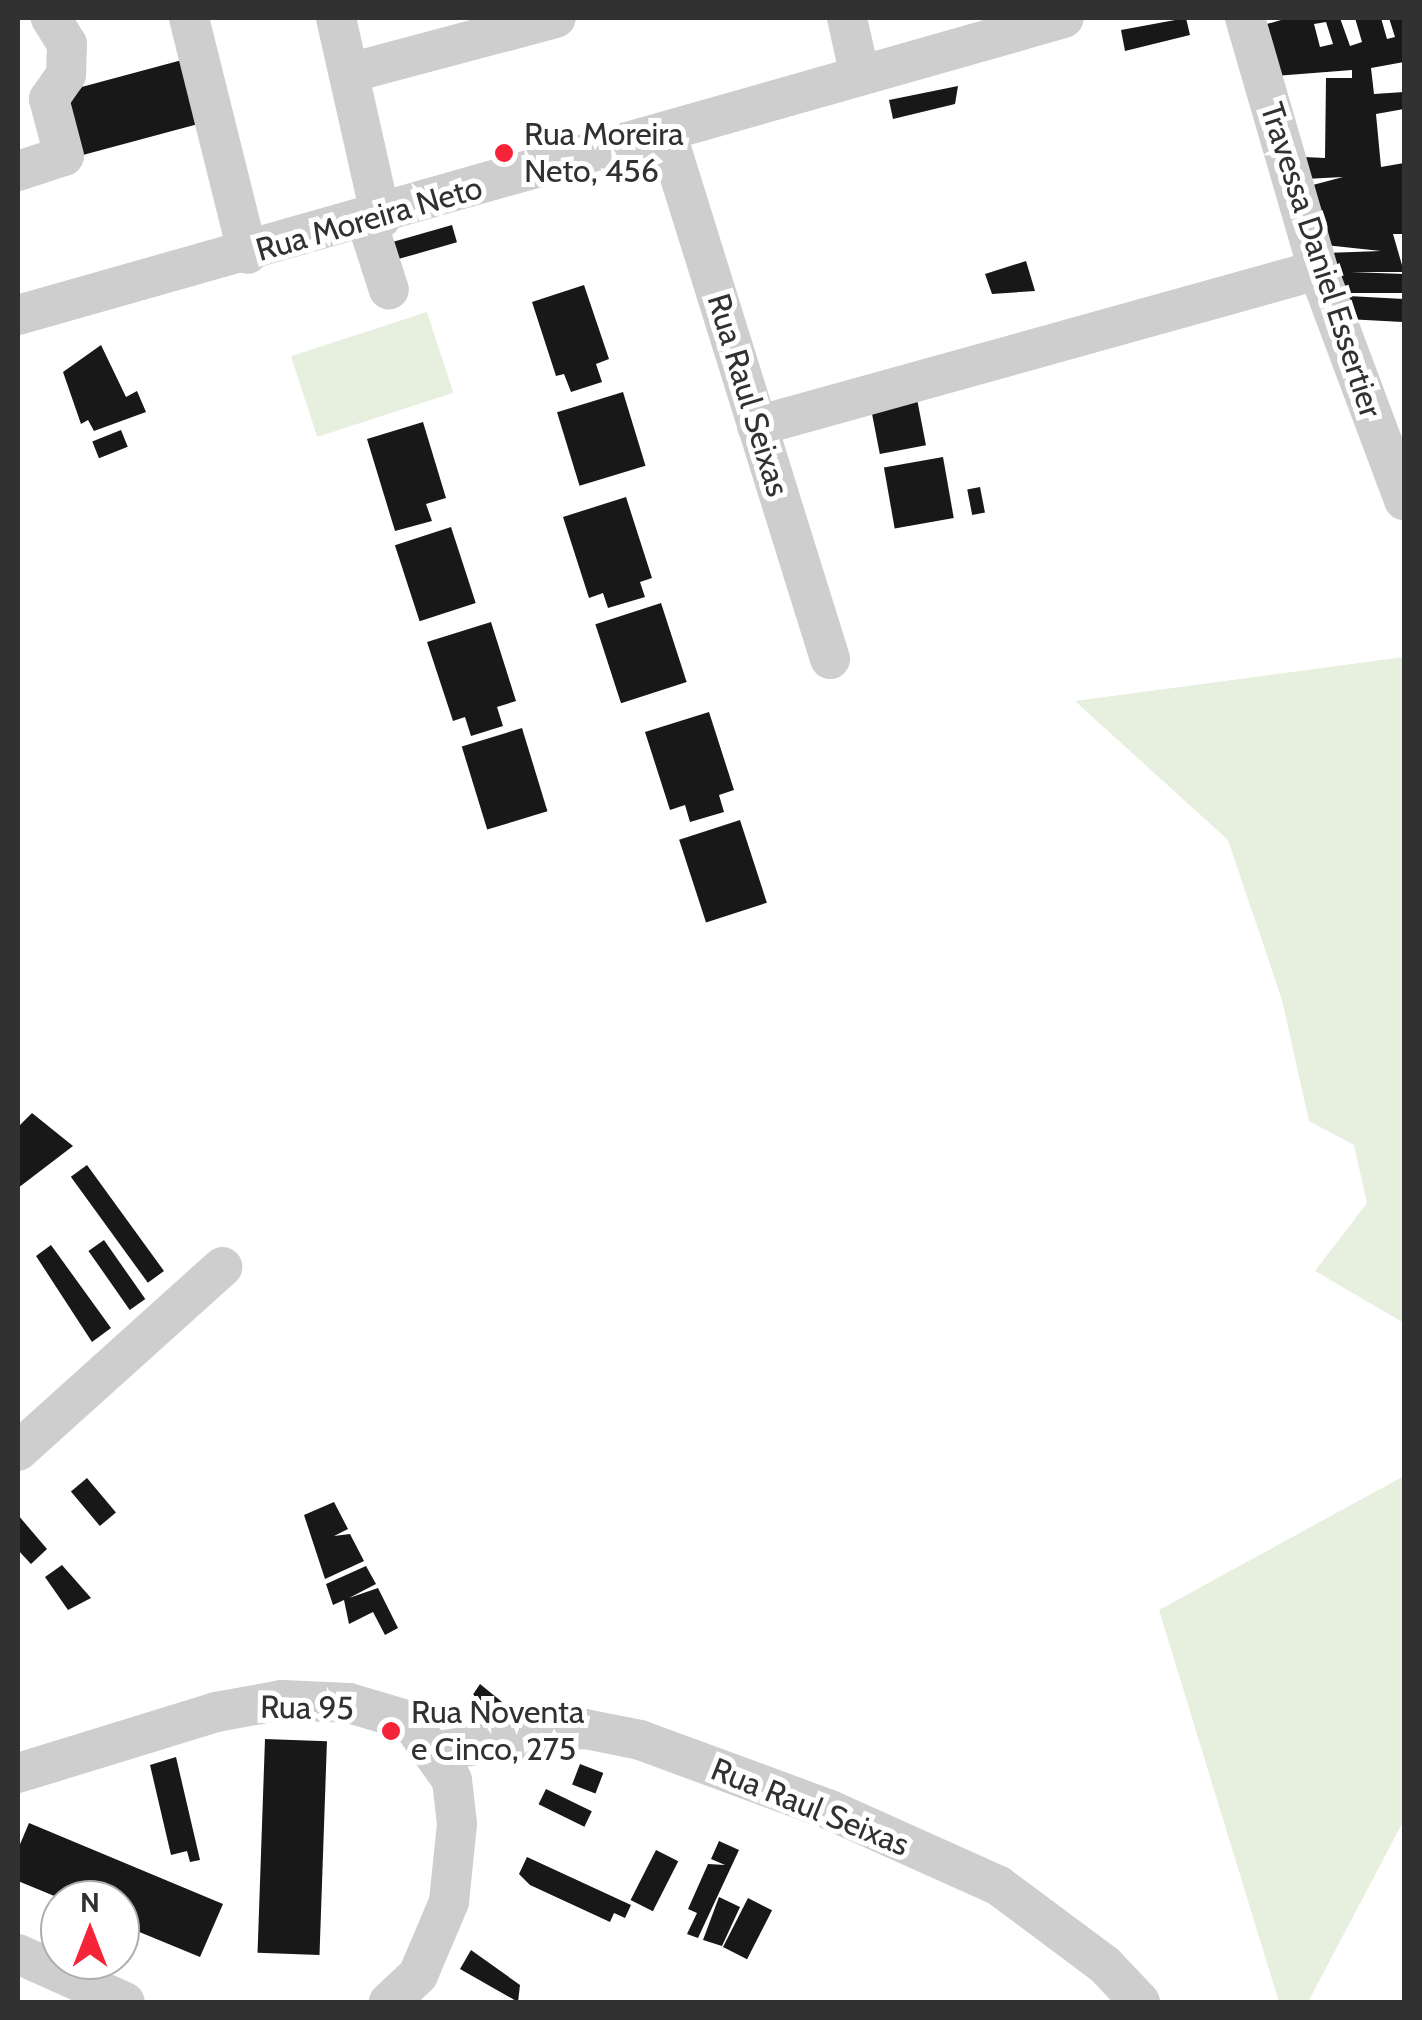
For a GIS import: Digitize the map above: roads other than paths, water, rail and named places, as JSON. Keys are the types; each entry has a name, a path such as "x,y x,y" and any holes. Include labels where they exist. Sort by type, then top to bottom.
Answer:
{"street":[{"path":"18,171 64,156 49,98 66,74 67,44 51,18"},
{"path":"189,18 248,254"},
{"path":"336,18 389,290"},
{"path":"349,74 556,18"},
{"path":"847,18 860,76"},
{"name":"Rua Moreira Neto","path":"18,315 374,220 1064,18"},
{"name":"Travessa Daniel Essertier","path":"1245,18 1318,270 1404,500"},
{"name":"Rua Raul Seixas","path":"666,132 830,659"},
{"path":"758,426 1318,270"},
{"path":"18,1451 222,1267"},
{"name":"Rua 95","path":"18,1773 216,1712 282,1700 349,1703 410,1721 437,1751 452,1780 457,1824 449,1902 418,1975 388,2002"},
{"name":"Rua Raul Seixas","path":"437,1751 570,1730 640,1740 830,1810 999,1886 1105,1965 1140,2002"},
{"path":"18,1954 125,2002"}],"place":[{"name":"Rua Moreira Neto, 456","path":"504,153"},
{"name":"Rua Noventa e Cinco, 275","path":"391,1731"}]}
